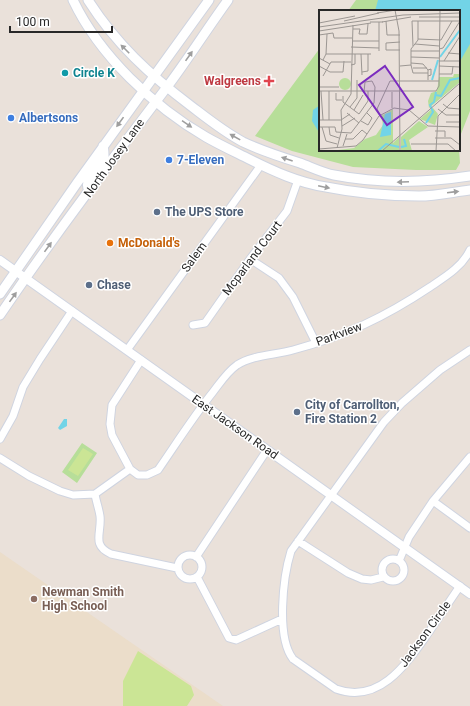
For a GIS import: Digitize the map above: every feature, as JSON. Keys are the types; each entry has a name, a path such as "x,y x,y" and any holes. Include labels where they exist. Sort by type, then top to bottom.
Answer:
{"main road":[{"path":"73,0 95,38 143,91 179,119 206,137 261,165 298,180 325,187 371,193 420,196 470,190"},
{"path":"88,0 119,43 153,77 220,128 266,152 333,175 367,180 398,182 440,180 470,176"},
{"name":"North Josey Lane","path":"0,294 76,183 210,0"},
{"name":"North Josey Lane","path":"0,315 166,88 228,0"},
{"path":"90,191 88,181 104,156 103,146"},
{"path":"261,165 266,152"},
{"path":"66,223 65,216 78,196 79,190 76,183"}],"street":[{"name":"Salem","path":"127,350 261,165"},
{"name":"Mcparland Court","path":"193,325 205,323 250,259 287,211 298,180"},
{"name":"Parkview","path":"130,468 138,475 147,475 158,470 203,404 225,377 238,365 251,359 292,350 335,338 363,326 402,306 447,275 466,258 470,250"},
{"path":"250,259 279,278 293,297 316,343"},
{"name":"East Jackson Road","path":"0,260 470,594"},
{"path":"0,439 13,416 23,387 72,311"},
{"name":"Jackson Circle","path":"460,586 410,658 395,675 384,683 368,691 353,693 343,692 336,689 293,659 289,653 282,619 286,566 291,551 330,495 388,417 440,370 470,350"},
{"path":"0,458 29,476 60,491 73,495 95,494 130,468 112,435 110,424 111,414 112,405 141,360"},
{"path":"196,557 267,450"},
{"path":"399,561 406,548 409,537 433,501 470,457"},
{"path":"95,494 100,516 98,543 104,551 111,554 178,568"},
{"path":"433,501 470,528"},
{"path":"298,541 348,573 362,580 371,580 383,576"},
{"path":"189,555 196,557 201,563 202,567 197,577 190,579 180,575 178,568 179,561 189,555"},
{"path":"392,559 399,561 404,567 402,577 396,581 392,582 383,576 381,569 385,562 392,559"},
{"path":"197,577 229,638 236,640 282,619"}],"shaded area":[{"name":"Newman Smith High School","path":"0,552 136,646 223,706 0,706"}],"green space":[{"path":"356,0 470,0 470,111 460,136 460,10 349,10"},
{"path":"319,49 319,151 459,151 460,163 456,170 353,167 292,151 255,136"},
{"path":"82,443 97,453 77,483 62,472"},
{"path":"83,448 93,454 78,476 68,470"},
{"path":"138,651 191,686 194,695 187,706 123,706 123,681"}],"water":[{"path":"378,0 470,0 470,44 460,61 460,10 375,10"},
{"path":"319,106 319,132 312,121 313,110"},
{"path":"64,419 67,419 67,426 60,430 58,428"}],"place":[{"name":"Circle K","path":"65,73"},
{"name":"Walgreens","path":"269,81"},
{"name":"Albertsons","path":"11,118"},
{"name":"7-Eleven","path":"169,160"},
{"name":"The UPS Store","path":"157,212"},
{"name":"McDonald's","path":"110,243"},
{"name":"Chase","path":"89,285"},
{"name":"City of Carrollton, Fire Station 2","path":"297,412"},
{"name":"Newman Smith High School","path":"34,599"}]}
